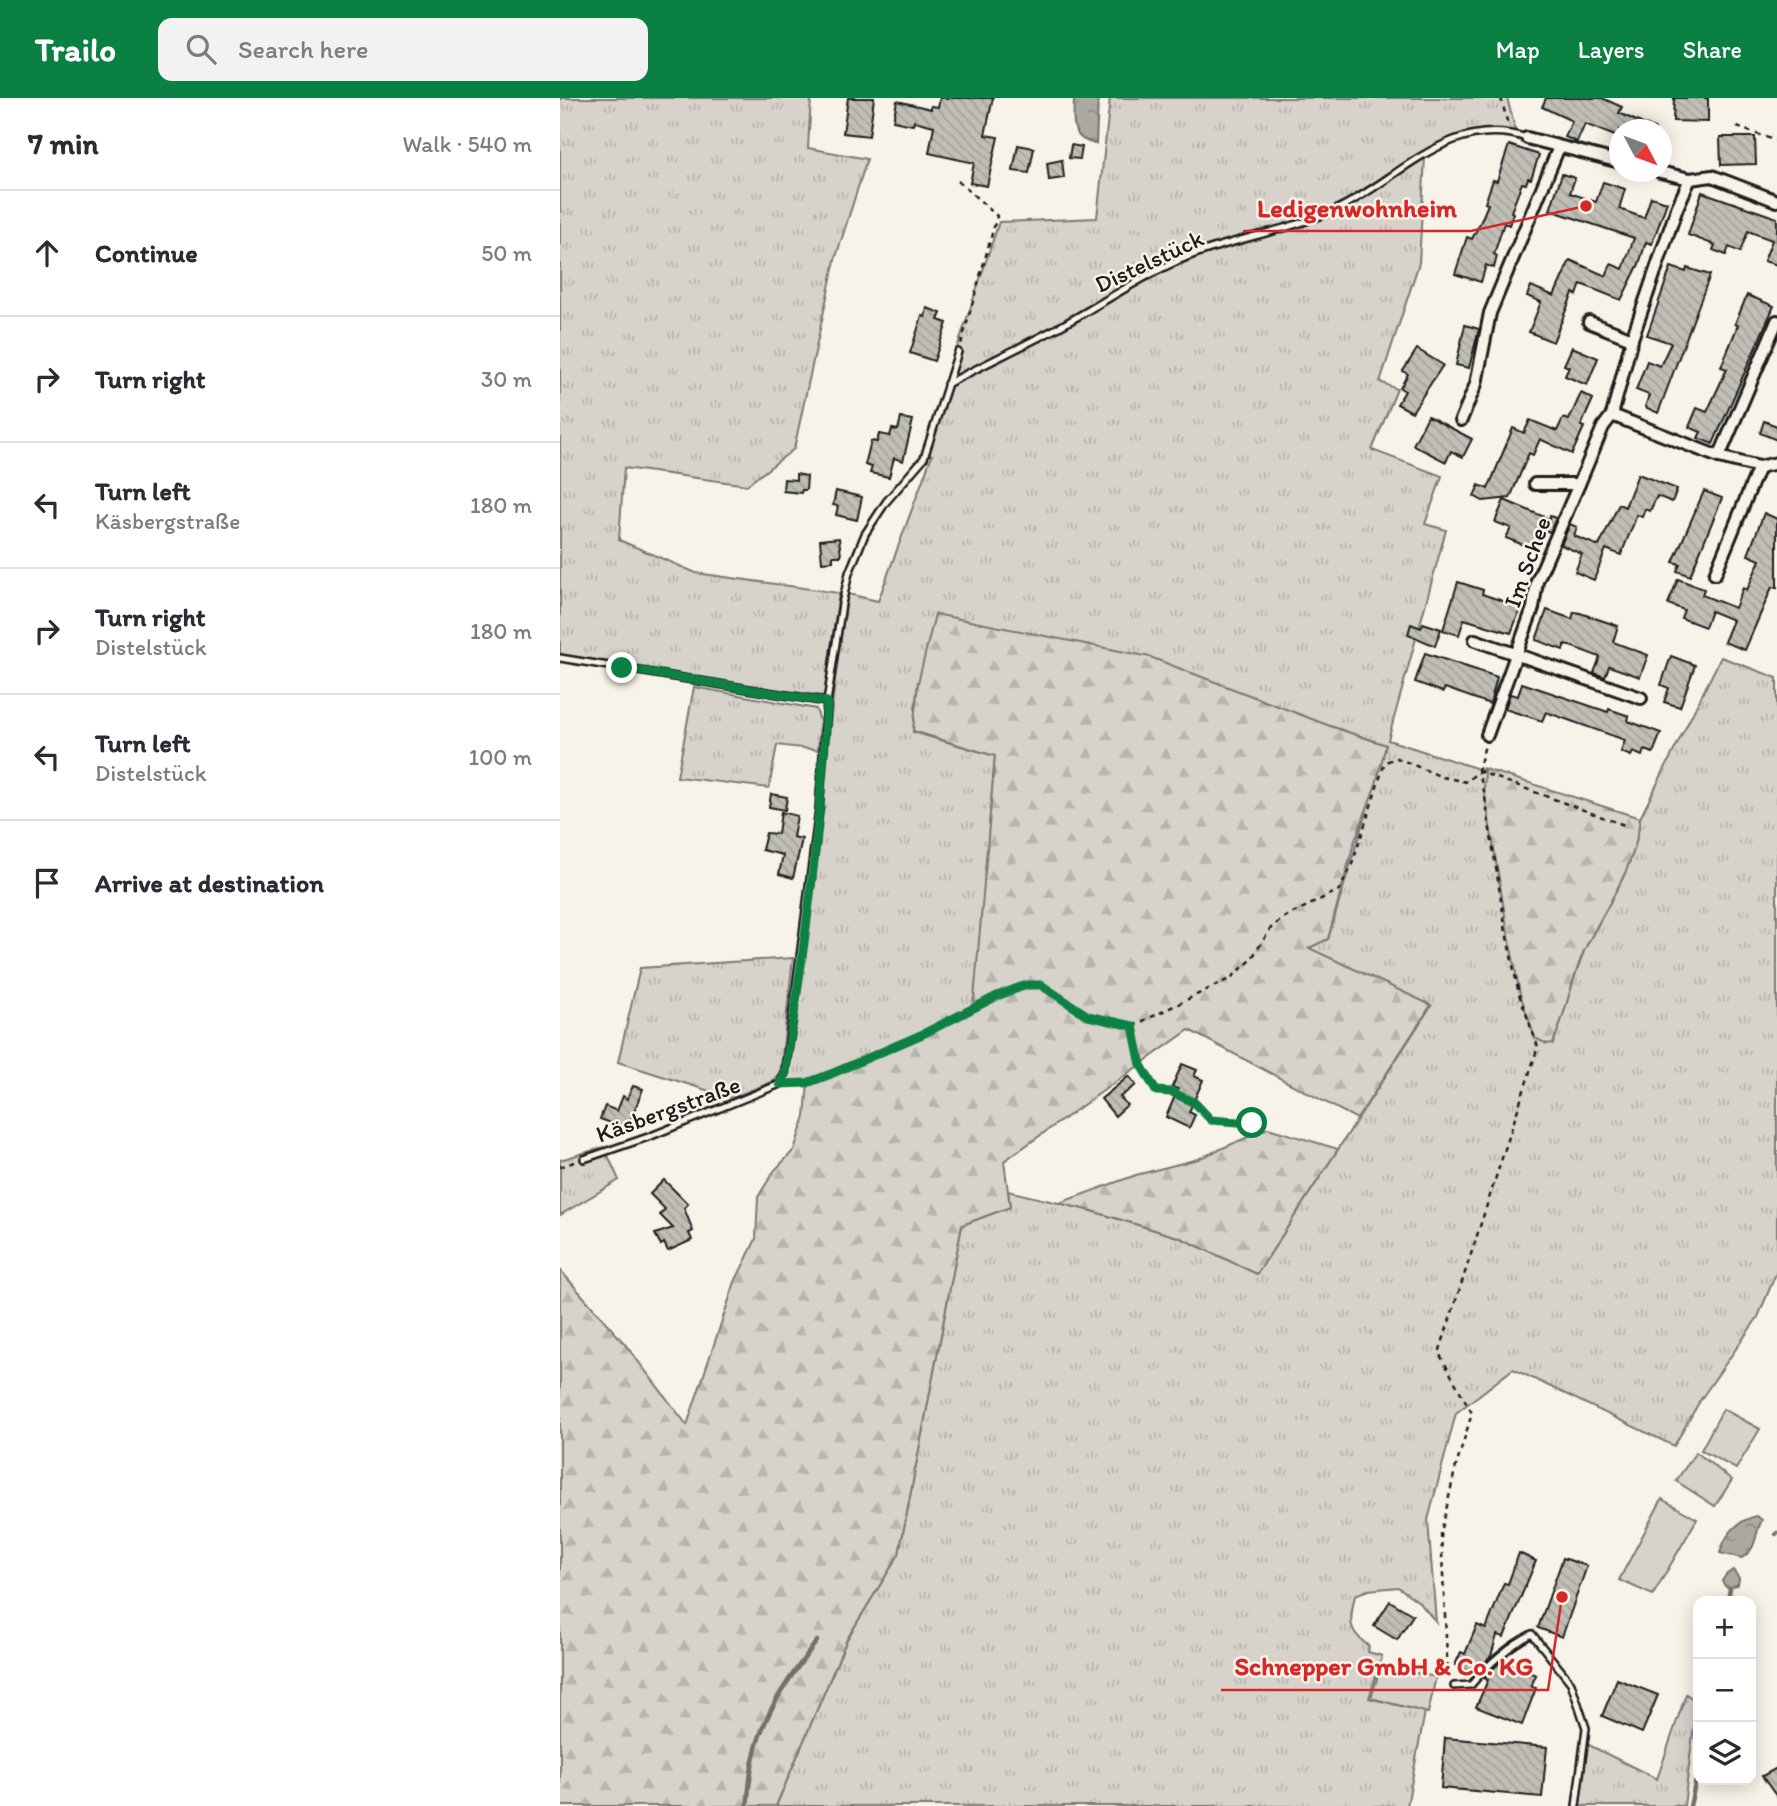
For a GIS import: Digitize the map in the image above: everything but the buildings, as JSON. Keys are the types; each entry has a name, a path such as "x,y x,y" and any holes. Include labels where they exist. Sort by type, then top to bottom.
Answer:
{"street":[{"path":"1527,138 1609,160"},
{"path":"1461,420 1476,384 1490,313 1559,147"},
{"path":"1672,175 1690,179 1712,176 1777,201"},
{"name":"Im Schee","path":"1487,735 1533,608 1537,582 1603,427 1612,415 1632,339 1677,208 1690,179"},
{"path":"1719,457 1777,321"},
{"path":"1590,322 1632,339"},
{"path":"1612,415 1719,457 1759,467 1777,463"},
{"path":"1715,574 1759,467"},
{"path":"1535,484 1580,484"},
{"path":"1475,640 1641,698"}],"lane":[{"name":"Distelstück","path":"947,384 1188,257 1333,211 1439,145 1474,134 1509,132 1527,138"},
{"path":"780,1084 785,1073 802,952 819,809 827,702 849,572 865,534 886,502 923,458 958,352"},
{"path":"560,658 827,702"},
{"name":"Käsbergstraße","path":"584,1159 711,1113 780,1084"},
{"path":"1454,1686 1471,1685 1508,1647 1532,1634 1571,1683 1586,1728 1576,1806"}],"path":[{"path":"1501,98 1509,132"},
{"path":"1738,128 1777,141"},
{"path":"958,181 997,216 958,352"},
{"path":"1454,1686 1448,1677 1441,1533 1455,1470 1472,1413 1439,1353 1538,1047 1519,994 1506,932 1484,791 1478,771 1487,735"},
{"path":"780,1084 807,1083 831,1074 1026,985 1041,985 1088,1016 1133,1026 1231,978 1250,961 1271,928 1285,917 1339,890 1351,868 1385,762 1397,758 1442,777 1467,782 1478,771"},
{"path":"1478,771 1624,825"},
{"path":"1133,1026 1141,1065 1156,1091 1172,1092 1195,1103 1211,1120 1237,1124 1261,1122"},
{"name":"Käsbergstraße","path":"560,1167 584,1159"}],"green space":[{"path":"560,98 811,98 808,148 867,159 835,260 794,449 747,485 624,468 619,540 696,573 839,593 824,696 560,655"},
{"path":"1110,98 1507,98 1516,132 1474,132 1438,145 1331,210 1188,256 948,382 999,222 1097,218"},
{"path":"1425,157 1419,263 1380,382 1397,389 1372,450 1442,476 1425,524 1446,530 1388,740 1485,771 1485,790 1502,898 1553,1043 1584,951 1633,854 1640,818 1721,657 1777,678 1777,1271 1758,1317 1701,1399 1674,1446 1513,1369 1456,1413 1428,1520 1436,1622 1419,1602 1398,1587 1368,1590 1355,1595 1352,1611 1352,1624 1356,1635 1369,1646 1368,1652 1382,1656 1369,1698 1425,1712 1407,1806 776,1806 847,1639 899,1554 962,1225 1010,1207 1008,1191 1092,1211 1181,1238 1257,1274 1431,1006 1308,948 1328,939 1386,745 1330,726 918,682 913,732 995,756 974,1007 826,1074 807,1081 786,1082 810,910 839,647 848,594 878,601 932,455 927,455 948,387 1189,258 1334,212"},
{"path":"935,614 1150,657 1386,745 1376,784 1354,843 1328,939 1309,948 1431,1005 1357,1119 1189,1030 1004,1161 1010,1207 962,1225 899,1554 847,1639 776,1806 560,1806 560,1270 624,1343 687,1425 735,1282 756,1239 758,1197 774,1171 794,1150 805,1116 808,1083 926,1034 973,1010 995,756 913,731 918,683"},
{"path":"694,687 816,709 820,721 818,750 777,745 769,788 677,777"},
{"path":"1482,768 1640,818 1633,854 1584,951 1553,1043 1547,1044 1535,1038 1520,994 1484,790 1485,771"},
{"path":"793,958 780,1074 772,1082 731,1098 618,1062 640,968"},
{"path":"1268,1128 1338,1149 1257,1274 1181,1238 1059,1203 1136,1175 1198,1159"},
{"path":"604,1147 619,1180 560,1215 560,1160"},
{"path":"1723,1409 1760,1429 1736,1469 1701,1450"},
{"path":"1696,1452 1732,1480 1715,1506 1676,1481"},
{"path":"1662,1499 1697,1519 1653,1595 1619,1580"},
{"path":"1381,1666 1436,1677 1428,1713 1371,1698"},
{"path":"1686,1694 1693,1699 1693,1734 1684,1806 1578,1806 1587,1744 1657,1779"}],"water":[{"path":"1074,98 1098,98 1096,144 1081,138 1074,127"},
{"path":"1757,1516 1762,1520 1747,1554 1742,1558 1720,1553 1733,1529"},
{"path":"1733,1570 1739,1578 1738,1584 1730,1588 1722,1581"}],"waterway":[{"path":"1729,1596 1730,1588"},
{"path":"747,1806 753,1762 764,1724 788,1681 817,1641"},
{"path":"1690,1806 1695,1785"}],"place":[{"name":"Ledigenwohnheim","path":"1586,206"},
{"name":"Schnepper GmbH & Co. KG","path":"1562,1597"}],"route":[{"path":"622,668 827,702 825,753 802,952 785,1073 780,1084 807,1083 831,1074 925,1033 997,996 1026,985 1041,985 1088,1016 1133,1026 1141,1065 1156,1091 1172,1092 1195,1103 1211,1120 1252,1123"}]}
